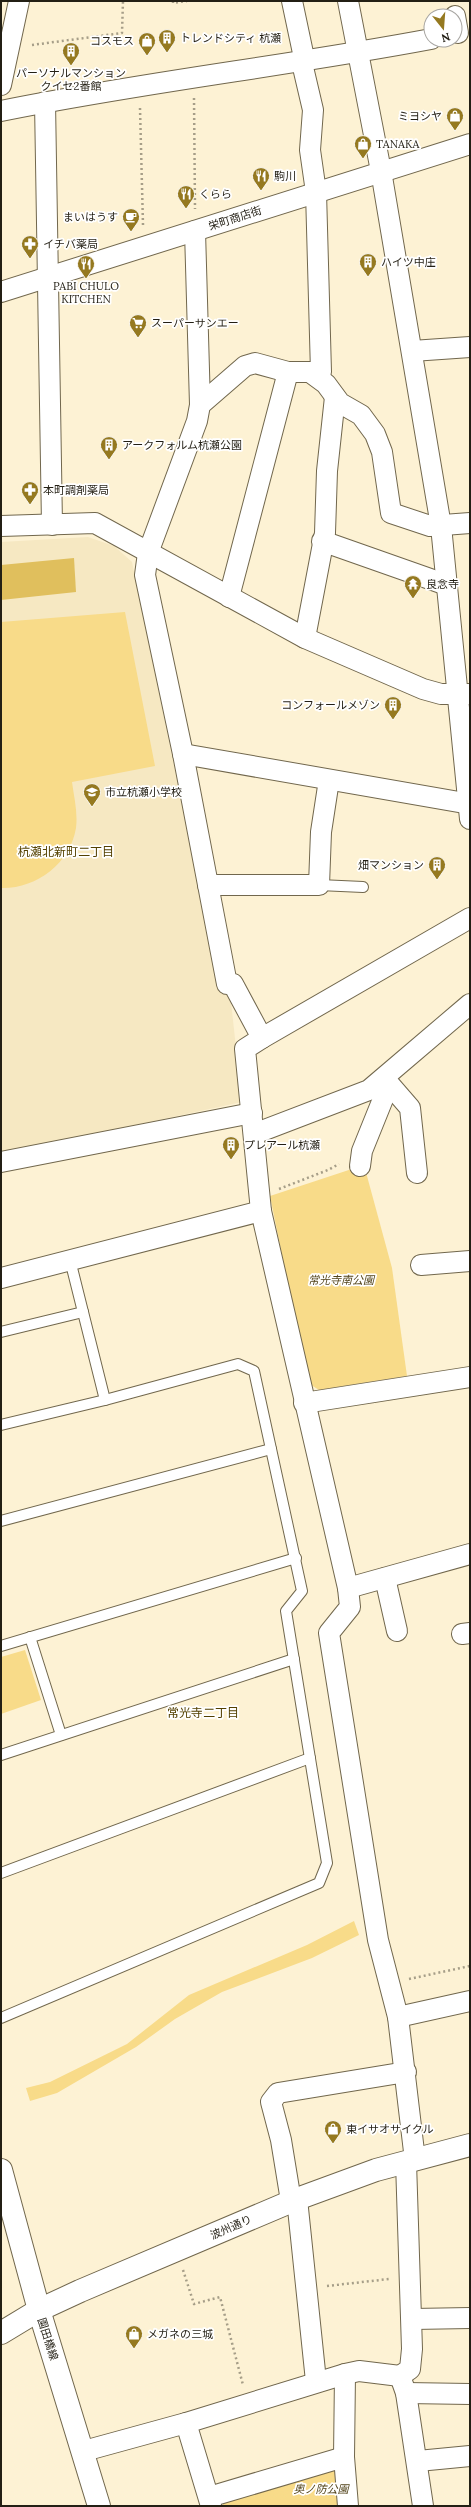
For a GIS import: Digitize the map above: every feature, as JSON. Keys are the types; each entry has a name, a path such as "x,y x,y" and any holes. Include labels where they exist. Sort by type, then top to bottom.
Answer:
{"street":[{"path":"1,85 19,1"},
{"path":"200,405 245,366 255,363 288,372 321,372 316,192 310,150 313,110 302,63 303,53 292,1"},
{"path":"183,754 329,780 470,809 464,695 447,585 441,526 381,171 348,1"},
{"path":"1,111 45,102 302,63 423,41"},
{"path":"45,102 52,525"},
{"name":"栄町商店街","path":"1,292 470,144"},
{"path":"195,231 200,405 197,421 148,553 145,575 183,754 227,984 232,984 262,1038"},
{"path":"412,351 470,347"},
{"path":"229,597 288,372"},
{"path":"310,373 326,384 340,403 361,415 375,434 382,452 391,513 430,526 470,523"},
{"path":"305,638 322,541 325,533 327,471 335,397"},
{"path":"1,526 95,523 305,638 423,689 464,695"},
{"path":"322,541 447,585"},
{"path":"208,885 319,885 321,832 329,780"},
{"path":"423,2506 418,2461 403,2384 410,2369 413,2319 410,2161 406,2072 398,2017 375,1919 329,1633 350,1607 348,1588 304,1403 260,1203 245,1049 470,918"},
{"path":"254,1134 369,1090 470,1004"},
{"path":"361,1158 382,1099 384,1078"},
{"path":"384,1078 410,1108 417,1173"},
{"path":"1,1162 252,1113"},
{"path":"1,1278 70,1260 260,1203"},
{"path":"421,1265 470,1261"},
{"path":"304,1403 470,1377"},
{"path":"348,1588 470,1554"},
{"path":"385,1578 398,1631"},
{"path":"398,2017 470,2001"},
{"path":"316,2381 306,2288 294,2200 271,2102 278,2093 406,2072"},
{"name":"波州通り","path":"1,2333 39,2310 294,2200 344,2180 470,2145"},
{"name":"園田橋線","path":"1,2170 39,2310 84,2451 99,2506"},
{"path":"413,2319 470,2318"},
{"path":"84,2451 186,2423 316,2381 360,2371 403,2384 470,2394"},
{"path":"345,2374 344,2458 348,2506"},
{"path":"186,2423 210,2502 344,2458"},
{"path":"418,2461 470,2456"}],"lane":[{"path":"319,885 363,887"},
{"path":"70,1260 105,1400"},
{"path":"1,1332 83,1312"},
{"path":"1,1425 105,1400 238,1364 254,1371 302,1591 286,1611 327,1863 319,1883 1,2018"},
{"path":"1,1521 271,1448"},
{"path":"1,1646 296,1558"},
{"path":"30,1638 62,1735"},
{"path":"1,1755 294,1659"},
{"path":"1,1873 310,1758"}],"path":[{"path":"9,48 122,33 123,1"},
{"path":"174,1 174,3 187,1"},
{"path":"194,79 195,231"},
{"path":"140,87 143,247"},
{"path":"260,1203 328,1170 361,1158"},
{"path":"389,1983 470,1966"},
{"path":"177,2251 194,2304 220,2297 248,2403"},
{"path":"306,2288 395,2279"}],"shaded area":[{"name":"市立杭瀬小学校","path":"88,537 114,546 132,562 221,994 230,993 242,1102 1,1154 1,542"},
{"path":"74,558 76,592 1,600 1,565"}],"green space":[{"path":"125,612 155,766 72,782 76,805 76,828 67,853 59,863 39,879 27,884 1,888 1,622"},
{"name":"常光寺南公園","path":"364,1165 392,1268 407,1376 319,1390 308,1383 270,1196"},
{"path":"25,1650 41,1700 1,1714 1,1657"},
{"path":"354,1921 359,1935 312,1958 222,1992 175,2019 136,2047 57,2093 30,2101 26,2088 50,2082 127,2044 189,1995 307,1945"},
{"name":"奥ノ防公園","path":"332,2468 339,2474 342,2506 222,2506 226,2500"}],"place":[{"name":"トレンドシティ 杭瀬","path":"167,53"},
{"name":"コスモス","path":"147,56"},
{"name":"パーソナルマンション クイセ2番館","path":"71,66"},
{"name":"ミヨシヤ","path":"455,131"},
{"name":"TANAKA","path":"363,159"},
{"name":"駒川","path":"261,191"},
{"name":"くらら","path":"186,209"},
{"name":"まいはうす","path":"131,232"},
{"name":"イチバ薬局","path":"30,259"},
{"name":"ハイツ中庄","path":"368,277"},
{"name":"PABI CHULO KITCHEN","path":"86,279"},
{"name":"スーパーサンエー","path":"138,338"},
{"name":"アークフォルム杭瀬公園","path":"109,460"},
{"name":"本町調剤薬局","path":"30,505"},
{"name":"良念寺","path":"413,599"},
{"name":"コンフォールメゾン","path":"393,720"},
{"name":"市立杭瀬小学校","path":"92,807"},
{"name":"畑マンション","path":"437,880"},
{"name":"プレアール杭瀬","path":"231,1160"},
{"name":"東イサオサイクル","path":"333,2144"},
{"name":"メガネの三城","path":"134,2349"}],"district":[{"name":"杭瀬北新町二丁目","path":"66,851"},
{"name":"常光寺二丁目","path":"203,1712"}]}
